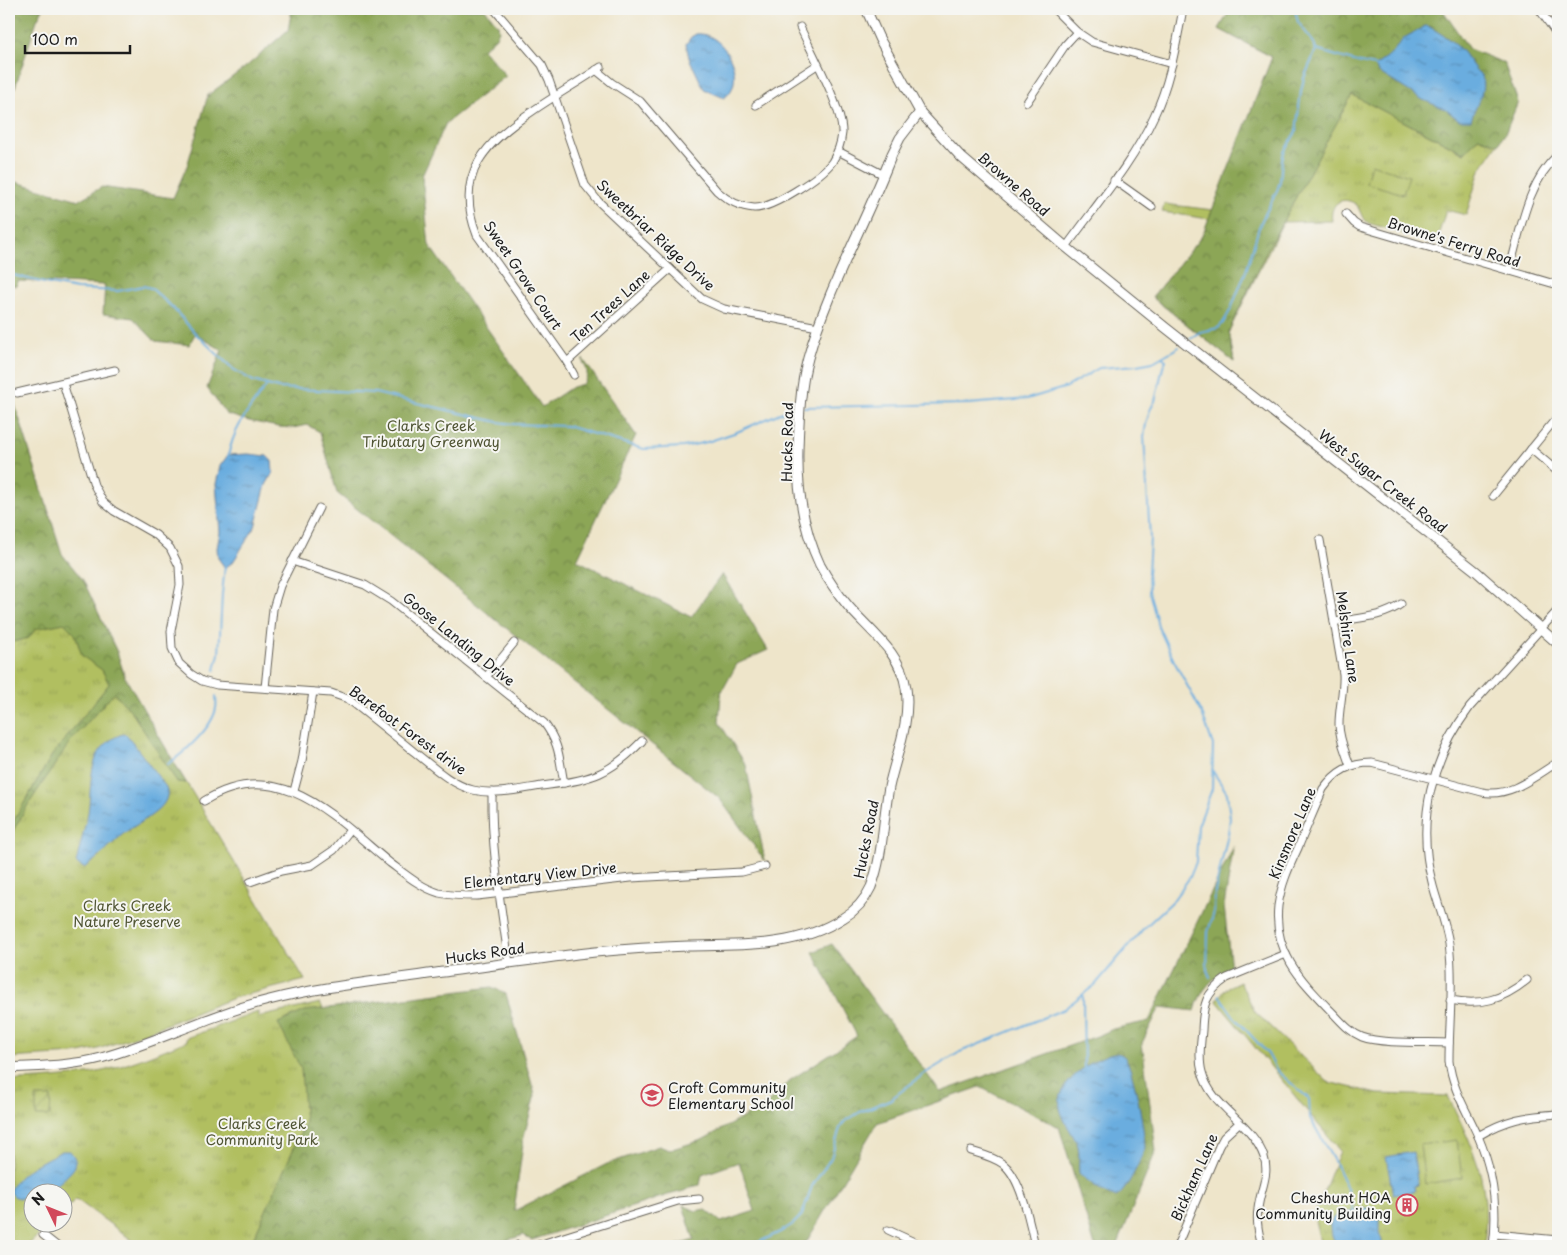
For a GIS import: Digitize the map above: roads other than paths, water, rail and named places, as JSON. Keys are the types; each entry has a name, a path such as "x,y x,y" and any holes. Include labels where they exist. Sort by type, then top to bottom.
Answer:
{"main road":[{"name":"Browne Road","path":"866,9 879,38 920,112 961,156 1066,247 1187,345"},
{"name":"Hucks Road","path":"9,1068 75,1063 100,1058 133,1048 241,1007 288,995 336,987 509,963 630,949 748,945 780,942 816,932 841,920 860,904 867,894 877,867 889,787 906,718 906,684 902,671 892,653 836,591 814,551 803,512 799,487 799,414 807,362 818,327 900,138 920,112"},
{"name":"West Sugar Creek Road","path":"1187,345 1477,572 1558,644"}],"street":[{"name":"Sweetbriar Ridge Drive","path":"494,9 542,65 550,80 585,185 598,201 702,299 724,309 818,327"},
{"path":"1054,9 1077,32 1092,42 1172,64"},
{"path":"1066,247 1139,145 1155,115 1172,64 1183,9"},
{"path":"1539,9 1558,36"},
{"path":"800,27 840,115 842,133 838,151 884,175"},
{"path":"1027,102 1066,44 1077,32"},
{"path":"756,106 817,65"},
{"name":"Sweet Grove Court","path":"574,375 567,362 477,235 471,219 469,198 478,161 488,147 507,128 598,68 612,83 640,101 717,191 726,200 738,206 756,208 774,204 822,172 838,151"},
{"path":"1509,271 1534,189 1546,168 1558,155"},
{"path":"1114,180 1152,207"},
{"name":"Browne's Ferry Road","path":"1346,214 1360,227 1558,285"},
{"name":"Ten Trees Lane","path":"567,362 670,269"},
{"path":"17,393 115,370"},
{"path":"63,383 94,485 103,502 114,511 156,535 170,548 179,566 180,585 171,630 172,648 179,663 202,681 217,685 265,688 273,609 280,586 319,508"},
{"path":"1493,496 1558,416"},
{"path":"1531,449 1558,472"},
{"name":"Melshire Lane","path":"1320,540 1343,683 1339,724 1340,735 1350,766"},
{"name":"Goose Landing Drive","path":"292,561 365,585 391,600 544,723 553,734 557,744 564,783"},
{"path":"1334,622 1380,614 1401,604"},
{"path":"1493,1246 1493,1189 1489,1169 1478,1136 1452,1081 1449,1061 1451,971 1449,942 1432,883 1426,850 1426,812 1432,778 1443,750 1460,721 1470,707 1558,610"},
{"path":"486,677 514,643"},
{"name":"Barefoot Forest drive","path":"265,688 331,693 348,699 443,775 473,790 492,792 590,778 609,769 642,741"},
{"path":"294,791 302,761 313,692"},
{"path":"1350,766 1372,763 1482,792 1499,794 1512,790 1558,762"},
{"name":"Kinsmore Lane","path":"1350,766 1337,773 1323,789 1283,884 1278,917 1281,938 1286,954 1305,984 1356,1034 1374,1040 1449,1043"},
{"name":"Elementary View Drive","path":"204,801 218,792 251,785 270,785 294,791 315,802 410,878 438,893 456,896 499,894 631,878 742,872 765,866"},
{"path":"492,792 493,834 509,963"},
{"path":"250,882 312,865 334,850 350,830"},
{"path":"1262,1246 1257,1216 1266,1179 1264,1159 1256,1140 1211,1093 1202,1072 1200,1060 1203,1008 1209,994 1227,978 1286,954"},
{"path":"1450,1000 1474,1003 1491,1000 1509,993 1527,980"},
{"path":"1478,1136 1506,1122 1520,1118 1558,1114"},
{"name":"Bickham Lane","path":"1177,1246 1219,1146 1224,1137 1239,1123"},
{"path":"970,1151 998,1160 1011,1172 1018,1184 1036,1246"},
{"path":"535,1246 678,1201 699,1199"},
{"path":"888,1230 922,1246"},
{"path":"1494,1234 1558,1240"},
{"path":"43,1235 57,1246"}],"water":[{"path":"1425,26 1438,32 1458,46 1482,76 1482,93 1471,120 1459,120 1445,109 1423,100 1378,72 1375,66 1391,54 1404,38"},
{"path":"696,34 707,35 716,40 730,58 734,69 734,80 731,90 724,98 704,89 689,58 686,44"},
{"path":"248,454 267,456 272,461 273,473 266,485 255,527 233,562 225,568 218,558 217,548 220,532 216,484 220,466 228,455"},
{"path":"123,734 127,735 166,787 167,795 165,802 152,815 128,830 84,868 76,863 88,813 94,763 105,745 115,737"},
{"path":"1113,1053 1124,1056 1129,1066 1138,1102 1145,1148 1128,1183 1119,1195 1115,1197 1102,1191 1079,1173 1078,1146 1063,1118 1060,1108 1063,1090 1069,1081 1086,1066"},
{"path":"62,1151 70,1151 75,1162 74,1169 59,1182 22,1182 22,1198 13,1196 10,1190 19,1178 47,1158"},
{"path":"1413,1152 1418,1185 1414,1186 1415,1191 1393,1195 1386,1157"},
{"path":"1372,1207 1379,1211 1380,1214 1380,1232 1383,1246 1337,1246 1330,1230 1332,1220 1341,1214"}],"waterway":[{"path":"1189,339 1200,332 1218,328 1231,309 1246,271 1260,224 1277,191 1284,152 1296,132 1304,78 1316,50 1314,43 1298,22 1295,9"},
{"path":"1316,50 1375,66"},
{"path":"9,274 77,289 118,291 143,286 151,288 233,369 253,381 278,388 375,393 498,422 567,426 644,449 683,447 707,442 797,408"},
{"path":"804,407 969,404 1027,399 1067,387 1099,368 1153,362 1179,347"},
{"path":"751,1246 782,1231 802,1215 812,1186 831,1158 840,1128 844,1122 860,1112 891,1099 924,1074 960,1052 1064,1009 1095,985 1143,929 1172,902 1190,877 1196,862 1198,826 1212,789 1213,745 1202,713 1174,661 1158,626 1149,591 1150,538 1144,436 1166,360 1162,357"},
{"path":"228,457 238,428 267,385"},
{"path":"215,670 219,654 225,566"},
{"path":"168,764 204,731 214,715 216,696"},
{"path":"1210,977 1207,970 1208,932 1214,912 1215,891 1230,818 1227,793 1212,770"},
{"path":"1219,995 1235,1018 1268,1054 1277,1071 1309,1099 1310,1118 1335,1163 1349,1193 1354,1212"},
{"path":"1083,996 1084,1069"}],"place":[{"name":"Croft Community Elementary School","path":"652,1095"},
{"name":"Cheshunt HOA Community Building","path":"1407,1205"}],"park label":[{"name":"Clarks Creek Tributary Greenway","path":"431,434"},
{"name":"Clarks Creek Nature Preserve","path":"127,914"},
{"name":"Clarks Creek Community Park","path":"262,1132"}]}
